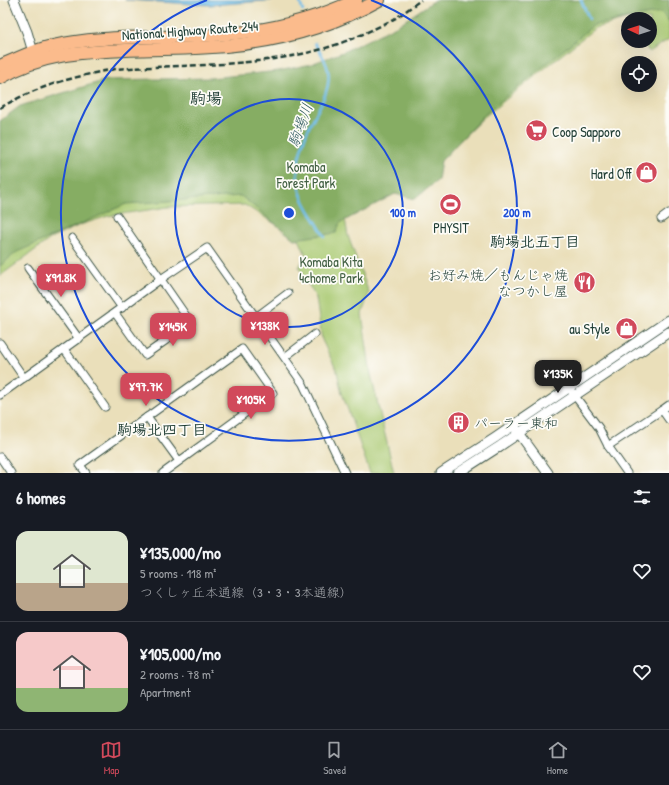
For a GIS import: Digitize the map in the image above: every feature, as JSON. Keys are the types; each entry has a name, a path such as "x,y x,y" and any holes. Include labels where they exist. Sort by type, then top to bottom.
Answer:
{"highway":[{"name":"National Highway Route 244","path":"0,66 47,47 112,38 226,34 269,28 316,16 356,0"},
{"name":"National Highway Route 244","path":"0,78 45,58 66,54 90,51 225,46 272,39 320,26 360,10 379,0"}],"street":[{"path":"14,0 27,32 33,52"},
{"path":"661,219 669,213"},
{"path":"115,313 144,355 191,323 117,216"},
{"path":"72,238 122,308"},
{"path":"0,395 161,279 207,248 303,384 345,473"},
{"path":"28,268 79,339"},
{"path":"256,317 288,293"},
{"path":"441,473 669,320"},
{"path":"459,461 464,472 669,332"},
{"path":"285,357 315,334"},
{"path":"0,343 24,378"},
{"path":"64,349 105,407"},
{"path":"86,473 80,465 242,349 273,393 163,473"},
{"path":"568,389 576,395 627,473"},
{"path":"608,446 669,405"},
{"path":"662,410 669,420"},
{"path":"147,417 179,461"},
{"path":"513,425 548,473"},
{"path":"0,457 11,473"}],"green space":[{"name":"Komaba Forest Park","path":"435,0 669,0 669,22 661,12 621,12 621,20 594,25 485,114 441,161 438,180 415,199 395,194 340,223 336,233 294,239 241,196 126,204 17,252 0,266 0,121 20,106 106,80 210,78 279,71 311,64 343,52 398,25"},
{"name":"Komaba Forest Park","path":"669,0 669,39 657,47 657,12 621,12 621,21 595,28 484,117 440,160 345,219 348,236 369,293 362,314 371,375 394,473 370,473 341,390 337,371 322,340 316,298 299,267 306,255 299,239 245,205 168,207 108,216 80,225 50,239 0,276 0,154"},
{"name":"Komaba Forest Park","path":"647,48 655,48 649,52"}],"water":[{"path":"125,0 279,0 210,5"}],"waterway":[{"name":"駒場川","path":"299,0 303,11"},
{"path":"581,0 589,19"},
{"name":"駒場川","path":"315,43 323,56 329,77 324,99 310,125 302,145 297,175 299,189 302,196 325,237"}],"railway":[{"path":"0,108 41,88 85,75 115,69 250,62 303,54 329,47 370,31 397,17 421,0"}],"place":[{"name":"Coop Sapporo","path":"537,131"},
{"name":"Hard Off","path":"647,173"},
{"name":"PHYSIT","path":"451,205"},
{"name":"お好み焼／もんじゃ焼 なつかし屋","path":"584,282"},
{"name":"au Style","path":"626,328"},
{"name":"パーラー東和","path":"458,422"}],"district":[{"name":"駒場","path":"206,98"},
{"name":"駒場北五丁目","path":"535,241"},
{"name":"駒場北四丁目","path":"162,429"}],"park label":[{"name":"Komaba Kita 4chome Park","path":"331,270"}]}
